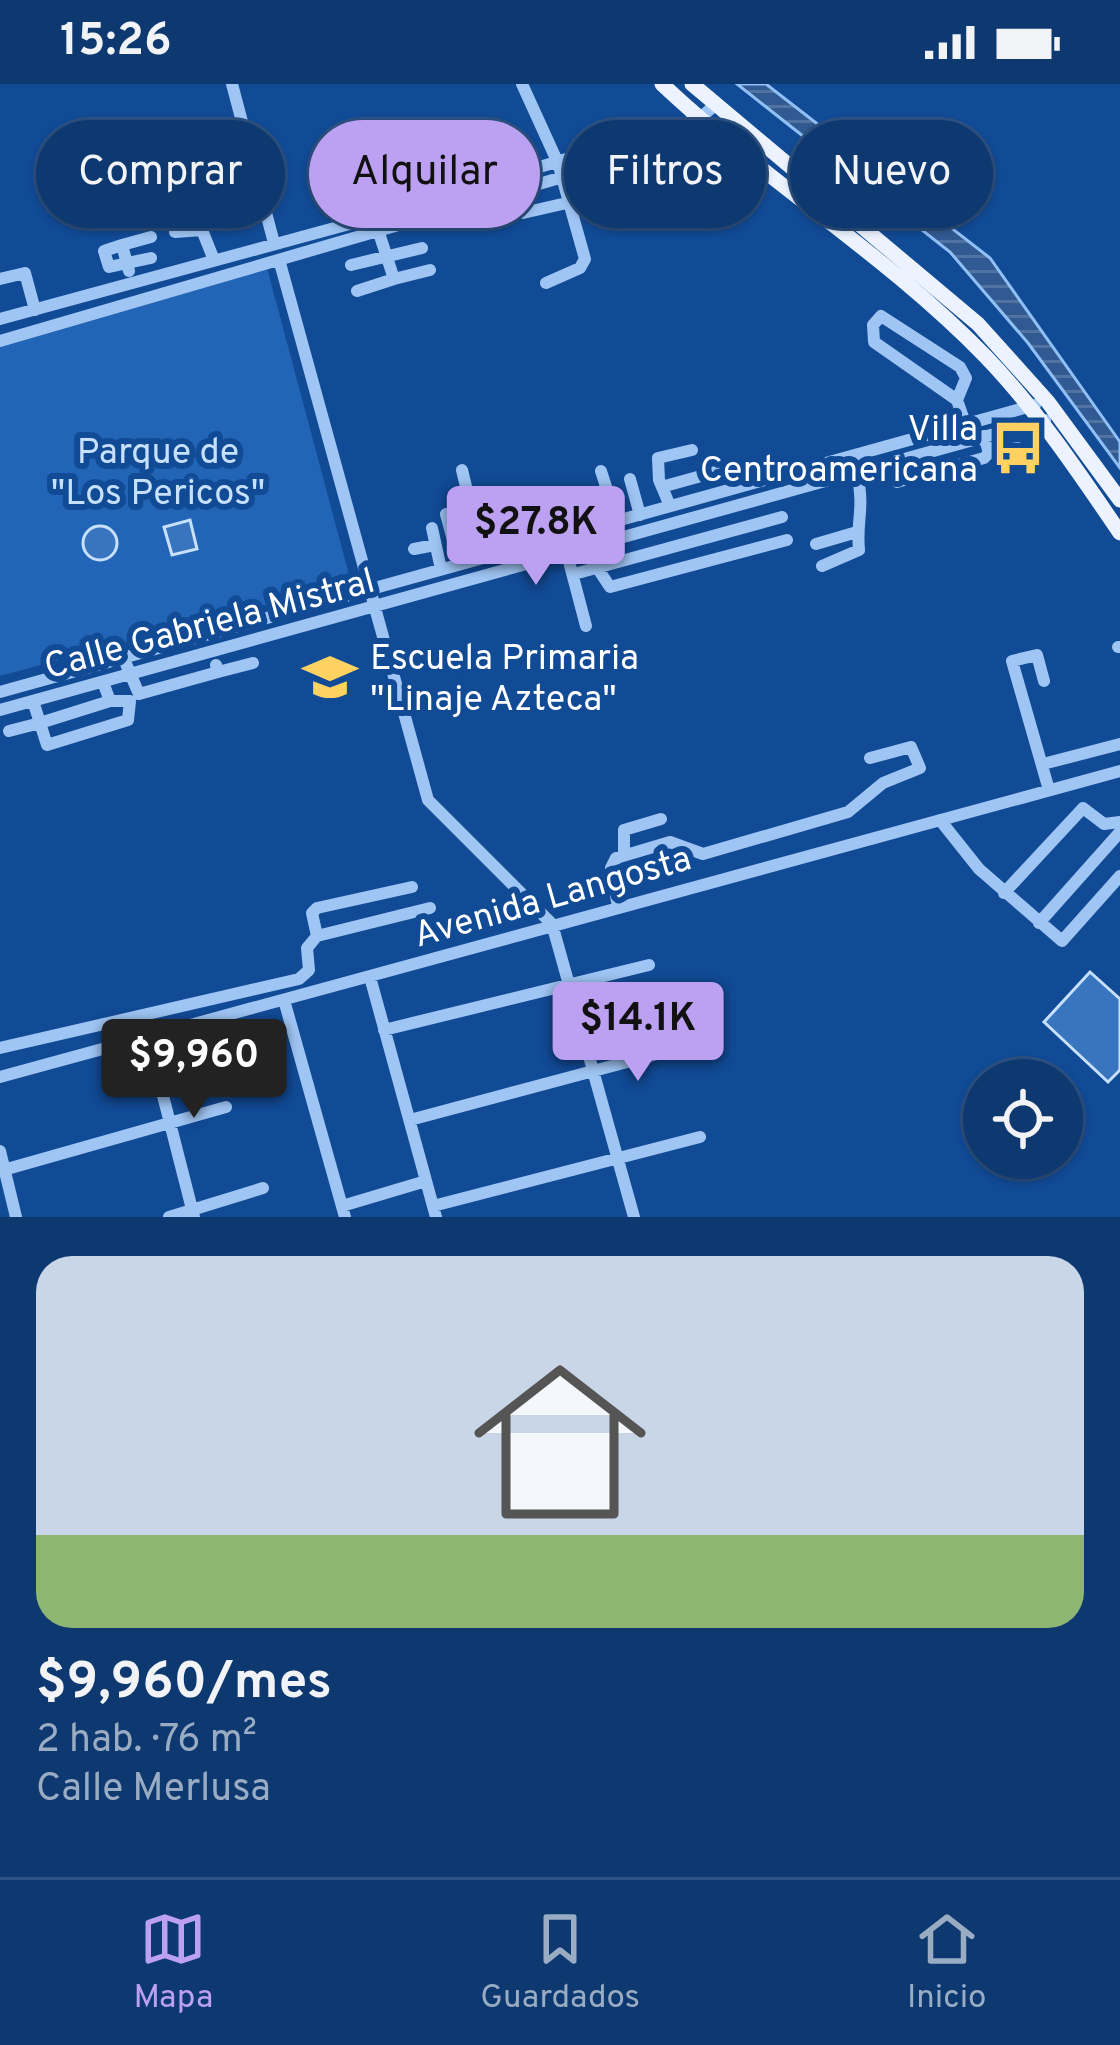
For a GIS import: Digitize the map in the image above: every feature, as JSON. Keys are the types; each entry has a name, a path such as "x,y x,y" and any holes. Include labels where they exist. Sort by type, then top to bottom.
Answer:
{"main road":[{"path":"662,84 699,119"},
{"path":"692,84 930,280 1005,352 1120,500"},
{"path":"766,172 916,293 986,357 1029,407 1049,413 1120,533"}],"street":[{"path":"232,84 274,243"},
{"path":"522,84 564,182"},
{"path":"0,341 379,233 699,119 715,105"},
{"path":"727,120 730,117"},
{"path":"540,175 564,169"},
{"path":"0,319 333,228"},
{"path":"546,283 580,268 585,259 577,228"},
{"path":"176,232 202,230 214,260"},
{"path":"379,233 394,279"},
{"path":"151,237 103,255 110,267 151,259"},
{"path":"122,245 132,284"},
{"path":"351,265 422,248"},
{"path":"280,263 428,800 552,924 634,1217"},
{"path":"357,291 430,270"},
{"path":"0,279 28,276 35,310"},
{"path":"957,400 966,378 960,367 881,316 872,325 874,342 957,400 965,424"},
{"name":"Calle Gabriela Mistral","path":"0,692 1029,407"},
{"name":"Calle Gabriela Mistral","path":"0,710 742,506 1049,413"},
{"path":"984,436 988,453"},
{"path":"897,482 1018,448"},
{"path":"670,506 665,486 658,480 658,458 692,450"},
{"path":"665,486 730,468"},
{"path":"462,470 484,557"},
{"path":"602,472 617,521"},
{"path":"822,566 856,554 865,508 857,473"},
{"path":"630,479 640,515"},
{"path":"736,488 748,550"},
{"path":"508,550 504,531 511,526 610,497"},
{"path":"505,504 511,526"},
{"path":"446,514 459,563"},
{"path":"574,574 782,517"},
{"path":"432,528 441,568"},
{"path":"649,530 659,574"},
{"path":"816,544 857,532"},
{"path":"598,569 610,587 787,541"},
{"path":"414,549 435,545"},
{"path":"568,554 586,626"},
{"path":"212,652 218,672"},
{"path":"1044,681 1037,655 1012,661 1049,790"},
{"path":"123,657 139,694 253,663"},
{"path":"103,682 110,701"},
{"path":"9,731 40,723 110,701 125,699 133,707 128,720 114,727 47,745 40,723 33,700"},
{"path":"1042,764 1120,744"},
{"path":"618,907 611,862 625,855 670,842 703,854 848,812 883,783 920,768 911,747 869,758"},
{"name":"Avenida Langosta","path":"0,1077 1120,771"},
{"path":"1004,893 1083,808 1104,824 1120,822"},
{"path":"625,855 624,830 661,820"},
{"path":"940,820 1004,893 1062,941 1120,876"},
{"path":"1039,923 1120,832"},
{"path":"317,936 314,910 412,886"},
{"path":"364,897 372,922"},
{"path":"0,1048 299,979 309,970 307,948 317,936 430,908"},
{"path":"384,1030 649,965"},
{"path":"370,977 435,1212 700,1137"},
{"path":"284,1000 344,1212 426,1181"},
{"path":"148,1036 193,1214"},
{"path":"410,1120 672,1050"},
{"path":"2,1170 226,1107"},
{"path":"0,1151 16,1217"},
{"path":"169,1217 193,1214 263,1188"}],"green space":[{"name":"Parque de \"Los Pericos\"","path":"267,268 351,582 0,676 0,341"}],"shaded area":[{"path":"737,84 766,84 812,120 790,120 790,126"},
{"path":"920,228 951,228 990,258 1120,442 1120,468 1028,343 950,252"}],"building":[{"path":"190,520 197,549 172,555 164,527"},
{"path":"100,526 112,531 117,543 112,555 100,560 88,555 83,543 88,531"},
{"path":"1090,972 1120,999 1120,1070 1108,1082 1044,1022"}],"place":[{"name":"Villa Centroamericana","path":"1018,448"},
{"name":"Escuela Primaria \"Linaje Azteca\"","path":"330,677"}]}
